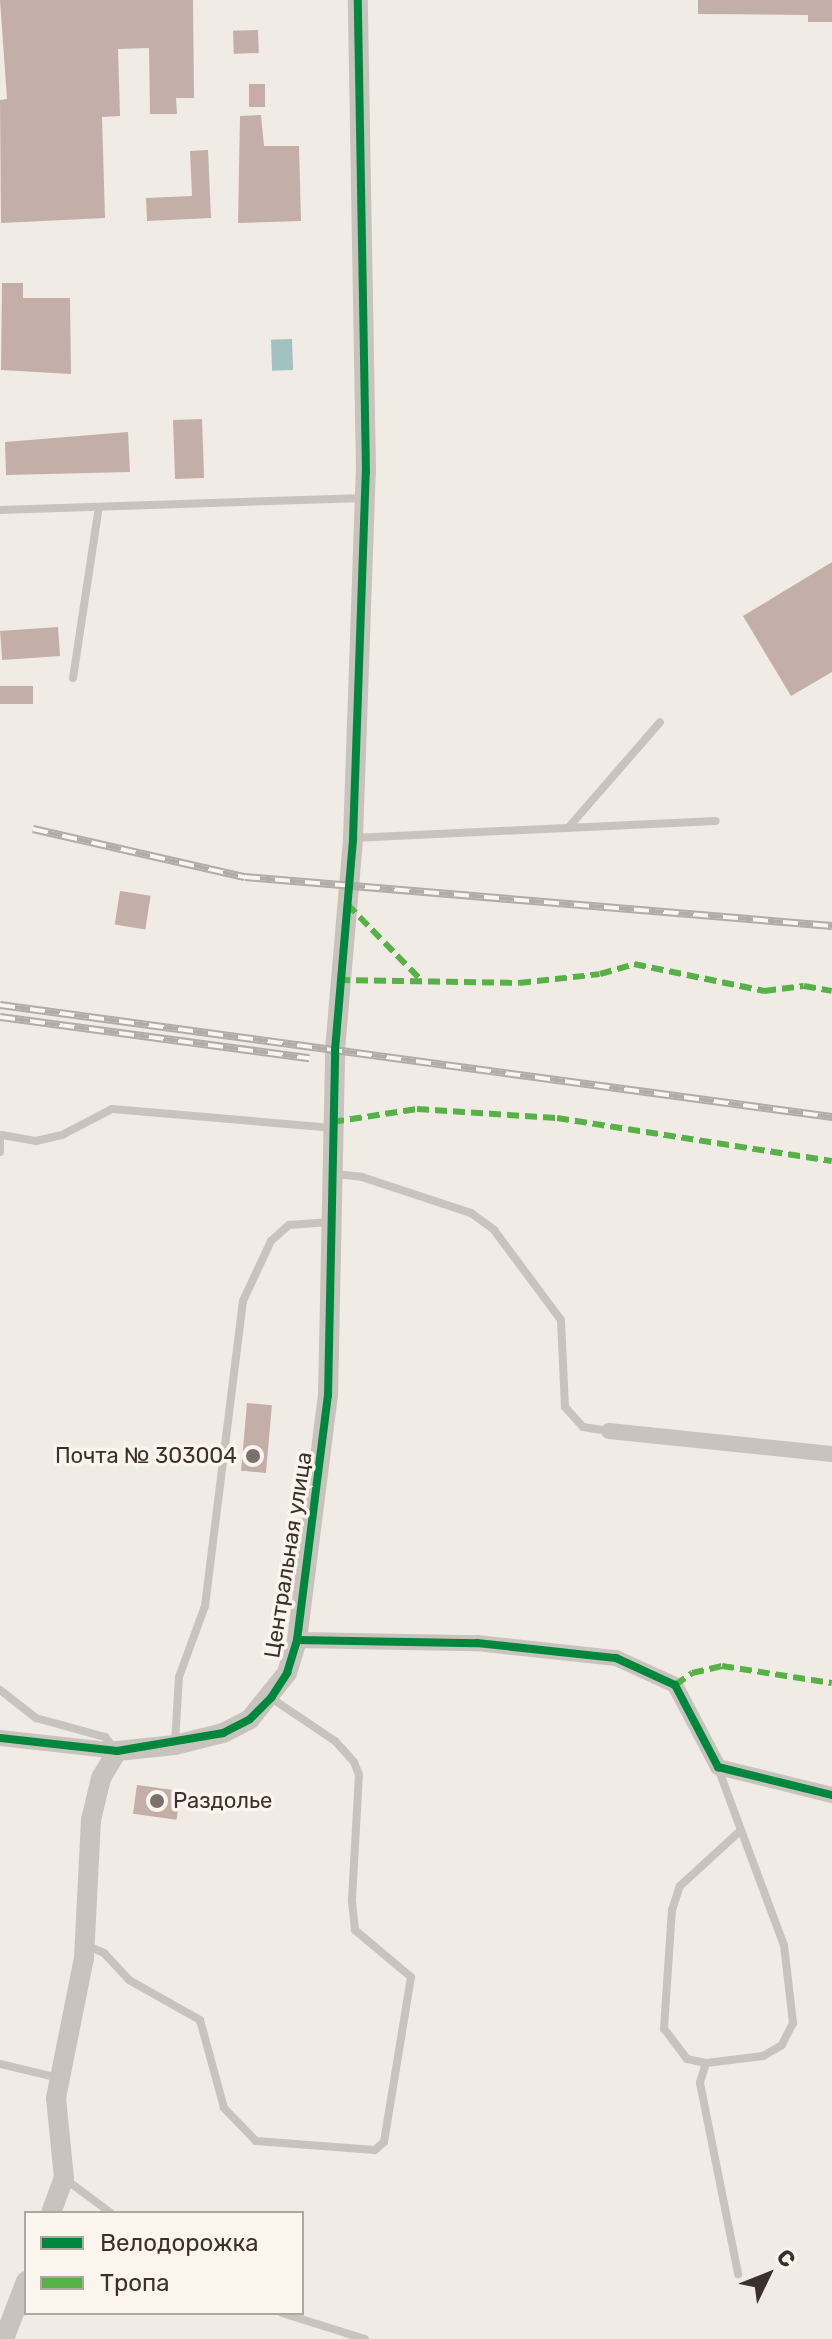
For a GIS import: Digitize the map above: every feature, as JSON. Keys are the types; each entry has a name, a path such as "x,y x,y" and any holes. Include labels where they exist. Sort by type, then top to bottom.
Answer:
{"street":[{"name":"Центральная улица","path":"0,1738 117,1751 175,1745 223,1733 250,1719 271,1698 287,1673 297,1640 328,1395 332,1128 338,980 353,838 365,498 358,0"},
{"path":"609,1431 832,1454"},
{"path":"297,1640 477,1643 616,1658 649,1669 675,1685 718,1767 832,1795"},
{"path":"52,2211 64,2178 56,2098 85,1945 91,1820 101,1778 117,1751"},
{"path":"4,2339 24,2286"}],"lane":[{"path":"0,510 365,498"},
{"path":"73,678 99,507"},
{"path":"568,828 660,722"},
{"path":"353,838 716,821"},
{"path":"0,1152 1,1135 36,1141 62,1135 112,1109 332,1128"},
{"path":"331,1174 362,1177 471,1213 494,1230 561,1320 565,1407 583,1427 609,1431"},
{"path":"175,1745 179,1677 205,1606 243,1301 271,1241 289,1225 330,1222"},
{"path":"0,1690 36,1718 105,1737 117,1751"},
{"path":"85,1945 104,1953 129,1980 200,2020 224,2108 256,2141 375,2150 384,2142 411,1977 355,1930 352,1899 359,1775 354,1762 335,1741 271,1698"},
{"path":"718,1767 784,1945 793,2023 782,2045 763,2056 706,2063 687,2059 664,2029 672,1910 680,1886 740,1831"},
{"path":"706,2063 701,2108 724,2185 738,2274"},
{"path":"0,2064 60,2078"},
{"path":"64,2178 108,2211"},
{"path":"288,2315 365,2339"}],"water":[{"path":"292,339 293,370 272,371 271,340"}],"building":[{"path":"0,0 193,0 194,98 176,98 177,114 150,114 149,48 118,49 120,116 102,117 105,218 1,223 0,100 7,99"},
{"path":"698,0 832,0 832,22 808,22 808,15 698,14"},
{"path":"258,30 259,53 234,54 233,31"},
{"path":"249,84 265,84 265,107 249,107"},
{"path":"261,115 264,146 299,146 301,221 238,223 240,116"},
{"path":"208,150 211,218 147,221 146,198 192,196 190,151"},
{"path":"2,283 23,283 23,298 70,298 71,374 1,370"},
{"path":"202,419 204,478 175,479 173,420"},
{"path":"128,432 130,472 6,475 5,442"},
{"path":"832,562 832,672 791,696 743,616"},
{"path":"58,627 60,656 2,660 0,631"},
{"path":"0,686 33,686 33,704 0,704"},
{"path":"120,891 151,896 145,929 115,925"},
{"path":"247,1403 272,1405 266,1473 241,1471"},
{"path":"137,1785 181,1791 177,1820 133,1814"}],"railway":[{"path":"33,829 245,877 832,926"},
{"path":"0,1005 832,1117"},
{"path":"0,1017 309,1058"}],"marked path":[{"path":"347,904 422,981"},
{"path":"338,980 519,983 600,974 634,964 764,991 804,986 832,991"},
{"path":"332,1122 417,1109 557,1118 832,1161"},
{"path":"675,1685 692,1673 722,1666 832,1683"}],"cycle path":[{"path":"0,1738 117,1751 223,1733 250,1719 271,1698 287,1673 297,1640 328,1395 335,1050 353,838 366,472 358,0"},
{"path":"297,1640 477,1643 616,1658 675,1685 718,1767 832,1795"}],"place":[{"name":"Почта № 303004","path":"253,1456"},
{"name":"Раздолье","path":"157,1801"}]}
